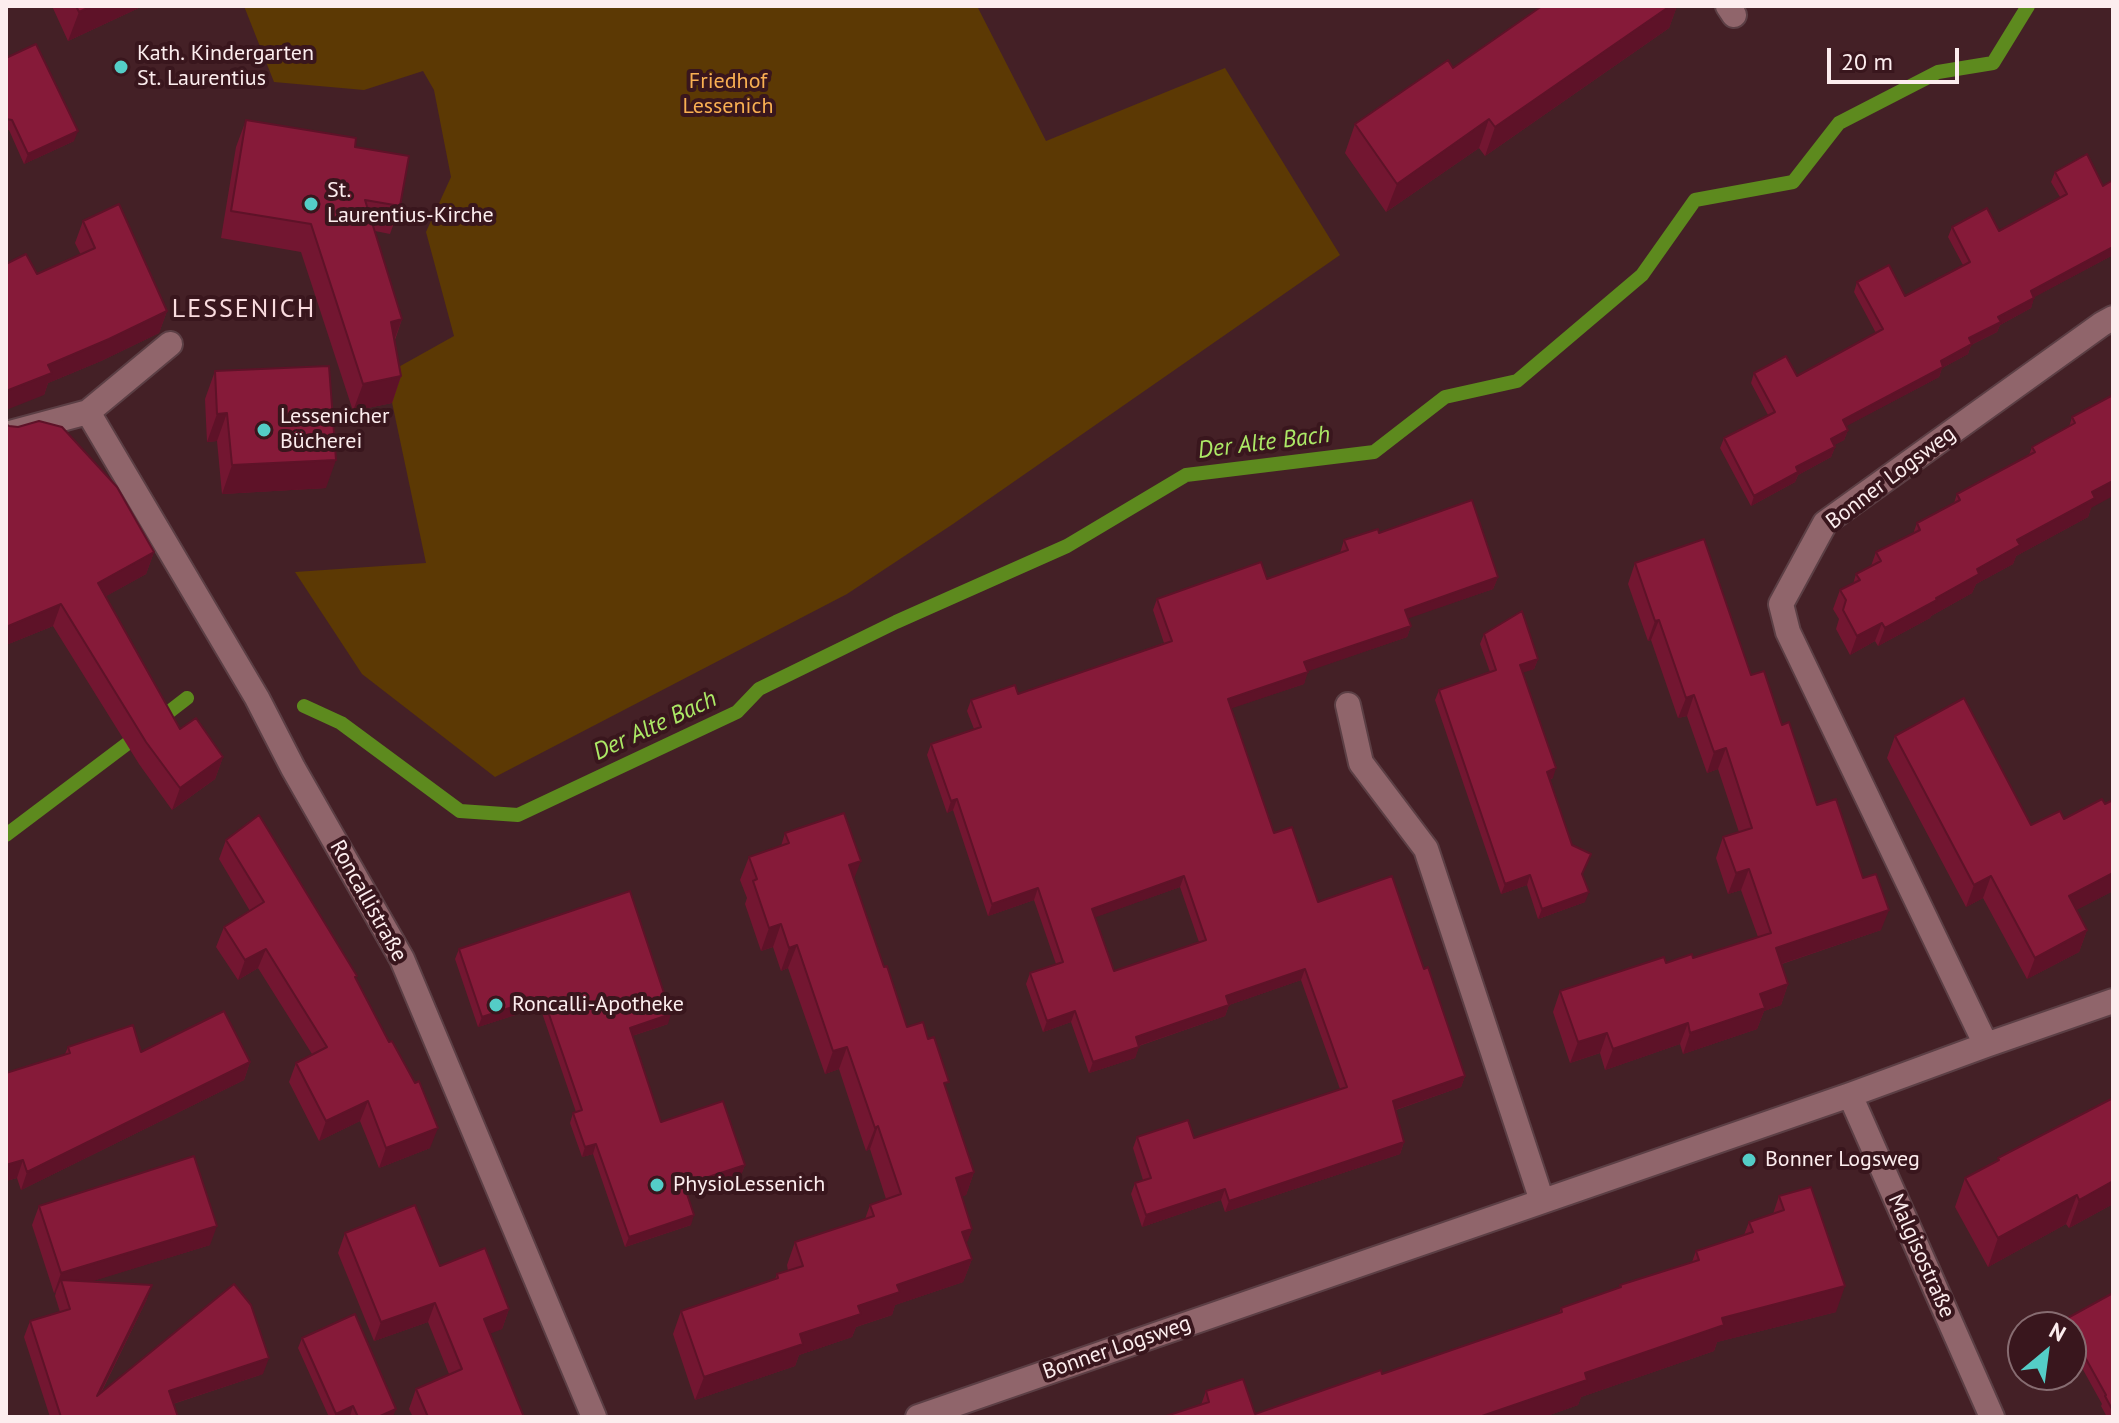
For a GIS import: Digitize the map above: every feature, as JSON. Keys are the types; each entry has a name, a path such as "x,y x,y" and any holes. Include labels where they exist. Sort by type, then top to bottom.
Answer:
{"street":[{"name":"Bonner Logsweg","path":"1986,1045 1788,632 1781,604 1825,523 2113,318"},
{"path":"6,434 88,412 170,344"},
{"name":"Roncallistraße","path":"88,412 257,698 293,768 402,959 594,1417"},
{"path":"1348,705 1361,763 1426,849 1542,1201"},
{"name":"Bonner Logsweg","path":"918,1417 2113,1001"},
{"name":"Malgisostraße","path":"1850,1095 1992,1417"}],"green space":[{"name":"Friedhof Lessenich","path":"244,6 977,6 1046,141 1225,68 1340,255 847,594 495,777 362,674 295,572 426,563 386,374 454,336 426,232 451,177 434,90 423,71 364,90 274,82"}],"building":[{"path":"76,6 92,6 79,12"},
{"path":"1542,6 1670,6 1495,127 1489,119 1397,184 1355,124 1448,60 1453,68"},
{"path":"36,44 78,131 28,154 12,120 6,119 6,58"},
{"path":"246,120 356,138 355,147 409,156 400,206 365,200 402,319 391,322 401,376 363,384 311,224 231,211"},
{"path":"2087,154 2103,186 2113,180 2113,247 2031,291 2034,298 1998,317 2001,322 1969,338 1972,344 1941,361 1943,367 1843,420 1848,430 1831,439 1835,447 1796,467 1798,472 1754,496 1724,438 1775,412 1754,373 1786,356 1797,376 1883,329 1857,282 1889,265 1905,296 1970,262 1952,227 1987,208 1999,231 2067,194 2055,172"},
{"path":"119,204 167,311 48,365 52,373 6,391 6,264 26,254 37,274 95,248 83,221"},
{"path":"329,366 336,460 232,465 227,413 217,414 215,371"},
{"path":"2113,395 2113,481 2092,492 2095,498 2017,540 2020,545 1977,569 1979,574 1937,600 1885,628 1882,623 1857,636 1843,610 1846,600 1840,590 1860,580 1856,574 1881,561 1876,552 1920,530 1917,523 1960,500 1957,494 2035,452 2032,447 2075,423 2072,417"},
{"path":"39,421 62,427 117,487 154,552 98,583 180,729 196,718 223,757 180,788 146,742 61,604 6,627 6,424 18,427"},
{"path":"1472,500 1498,577 1405,610 1411,626 1304,662 1308,672 1228,699 1274,833 1292,827 1318,902 1392,876 1424,969 1428,967 1465,1076 1393,1101 1404,1142 1229,1201 1225,1189 1146,1215 1135,1183 1151,1178 1137,1137 1188,1120 1194,1138 1347,1087 1305,969 1226,996 1229,1005 1136,1037 1139,1047 1093,1062 1075,1011 1047,1021 1030,973 1063,962 1038,888 992,904 957,799 951,801 931,744 981,727 971,700 1015,685 1018,694 1172,641 1157,599 1261,562 1267,579 1348,550 1344,540 1378,529 1379,533","holes":["1184,876 1206,940 1114,971 1092,909"]},
{"path":"1704,539 1751,675 1764,671 1782,725 1789,722 1817,805 1836,799 1863,878 1876,874 1889,910 1776,948 1788,984 1760,994 1765,1008 1690,1033 1688,1023 1613,1049 1607,1033 1578,1042 1560,991 1664,957 1666,963 1692,954 1693,958 1771,933 1749,869 1736,873 1723,837 1752,828 1726,748 1714,752 1694,695 1686,698 1635,563"},
{"path":"1522,611 1538,659 1520,665 1556,768 1547,772 1572,845 1591,854 1582,874 1589,892 1542,909 1530,875 1505,884 1439,690 1496,670 1484,634"},
{"path":"1964,698 2031,825 2060,811 2064,819 2102,799 2105,804 2113,800 2113,873 2069,896 2087,930 2035,958 1991,876 1974,885 1895,736"},
{"path":"844,813 861,861 849,865 907,1027 923,1022 928,1039 934,1037 949,1082 944,1083 974,1172 956,1178 972,1229 962,1232 972,1259 897,1285 900,1292 858,1306 861,1314 800,1334 803,1344 704,1377 681,1311 778,1278 777,1274 803,1266 795,1242 874,1216 870,1205 901,1194 847,1047 833,1051 797,945 789,948 781,924 769,928 753,881 757,879 749,857 789,843 785,833"},
{"path":"259,815 357,976 389,1042 392,1041 415,1083 419,1081 438,1128 386,1148 368,1101 326,1121 296,1063 327,1047 266,949 245,960 224,927 264,902 226,840"},
{"path":"630,891 671,1014 630,1028 661,1122 723,1101 745,1165 684,1185 694,1215 629,1237 596,1144 585,1147 573,1113 582,1110 543,997 482,1017 459,949"},
{"path":"224,1011 250,1062 27,1172 23,1160 6,1165 6,1073 70,1053 68,1047 133,1025 141,1052"},
{"path":"2113,1098 2113,1181 2079,1200 2077,1195 1998,1238 1965,1178"},
{"path":"194,1156 217,1226 61,1273 39,1206"},
{"path":"1811,1187 1845,1286 1722,1318 1724,1325 1585,1373 1587,1380 1479,1417 1163,1417 1209,1402 1206,1391 1243,1379 1255,1414 1562,1312 1561,1308 1620,1285 1699,1260 1696,1251 1753,1232 1749,1222 1784,1210 1779,1196"},
{"path":"415,1205 440,1266 485,1248 509,1309 484,1319 524,1417 428,1417 416,1389 462,1369 435,1303 381,1322 345,1233"},
{"path":"61,1280 152,1285 97,1396 234,1284 251,1305 269,1358 169,1391 178,1417 61,1417 30,1321 70,1309"},
{"path":"2113,1293 2113,1411 2087,1361 2087,1311 2080,1311"},
{"path":"355,1314 396,1409 378,1417 358,1417 353,1406 336,1414 302,1338"}],"waterway":[{"name":"Der Alte Bach","path":"304,706 341,723 460,811 518,815 737,712 759,689 896,622 1067,546 1186,475 1374,452 1445,397 1517,381 1642,275 1695,200 1793,182 1839,123 1938,72 1993,63 2028,6"},
{"name":"Der Alte Bach","path":"156,722 187,698"},
{"name":"Der Alte Bach","path":"6,835 140,734"}],"place":[{"name":"Kath. Kindergarten St. Laurentius","path":"121,67"},
{"name":"St. Laurentius-Kirche","path":"311,204"},
{"name":"Lessenicher Bücherei","path":"264,430"},
{"name":"Roncalli-Apotheke","path":"496,1005"},
{"name":"Bonner Logsweg","path":"1749,1160"},
{"name":"PhysioLessenich","path":"657,1185"}],"district":[{"name":"LESSENICH","path":"244,310"}]}
